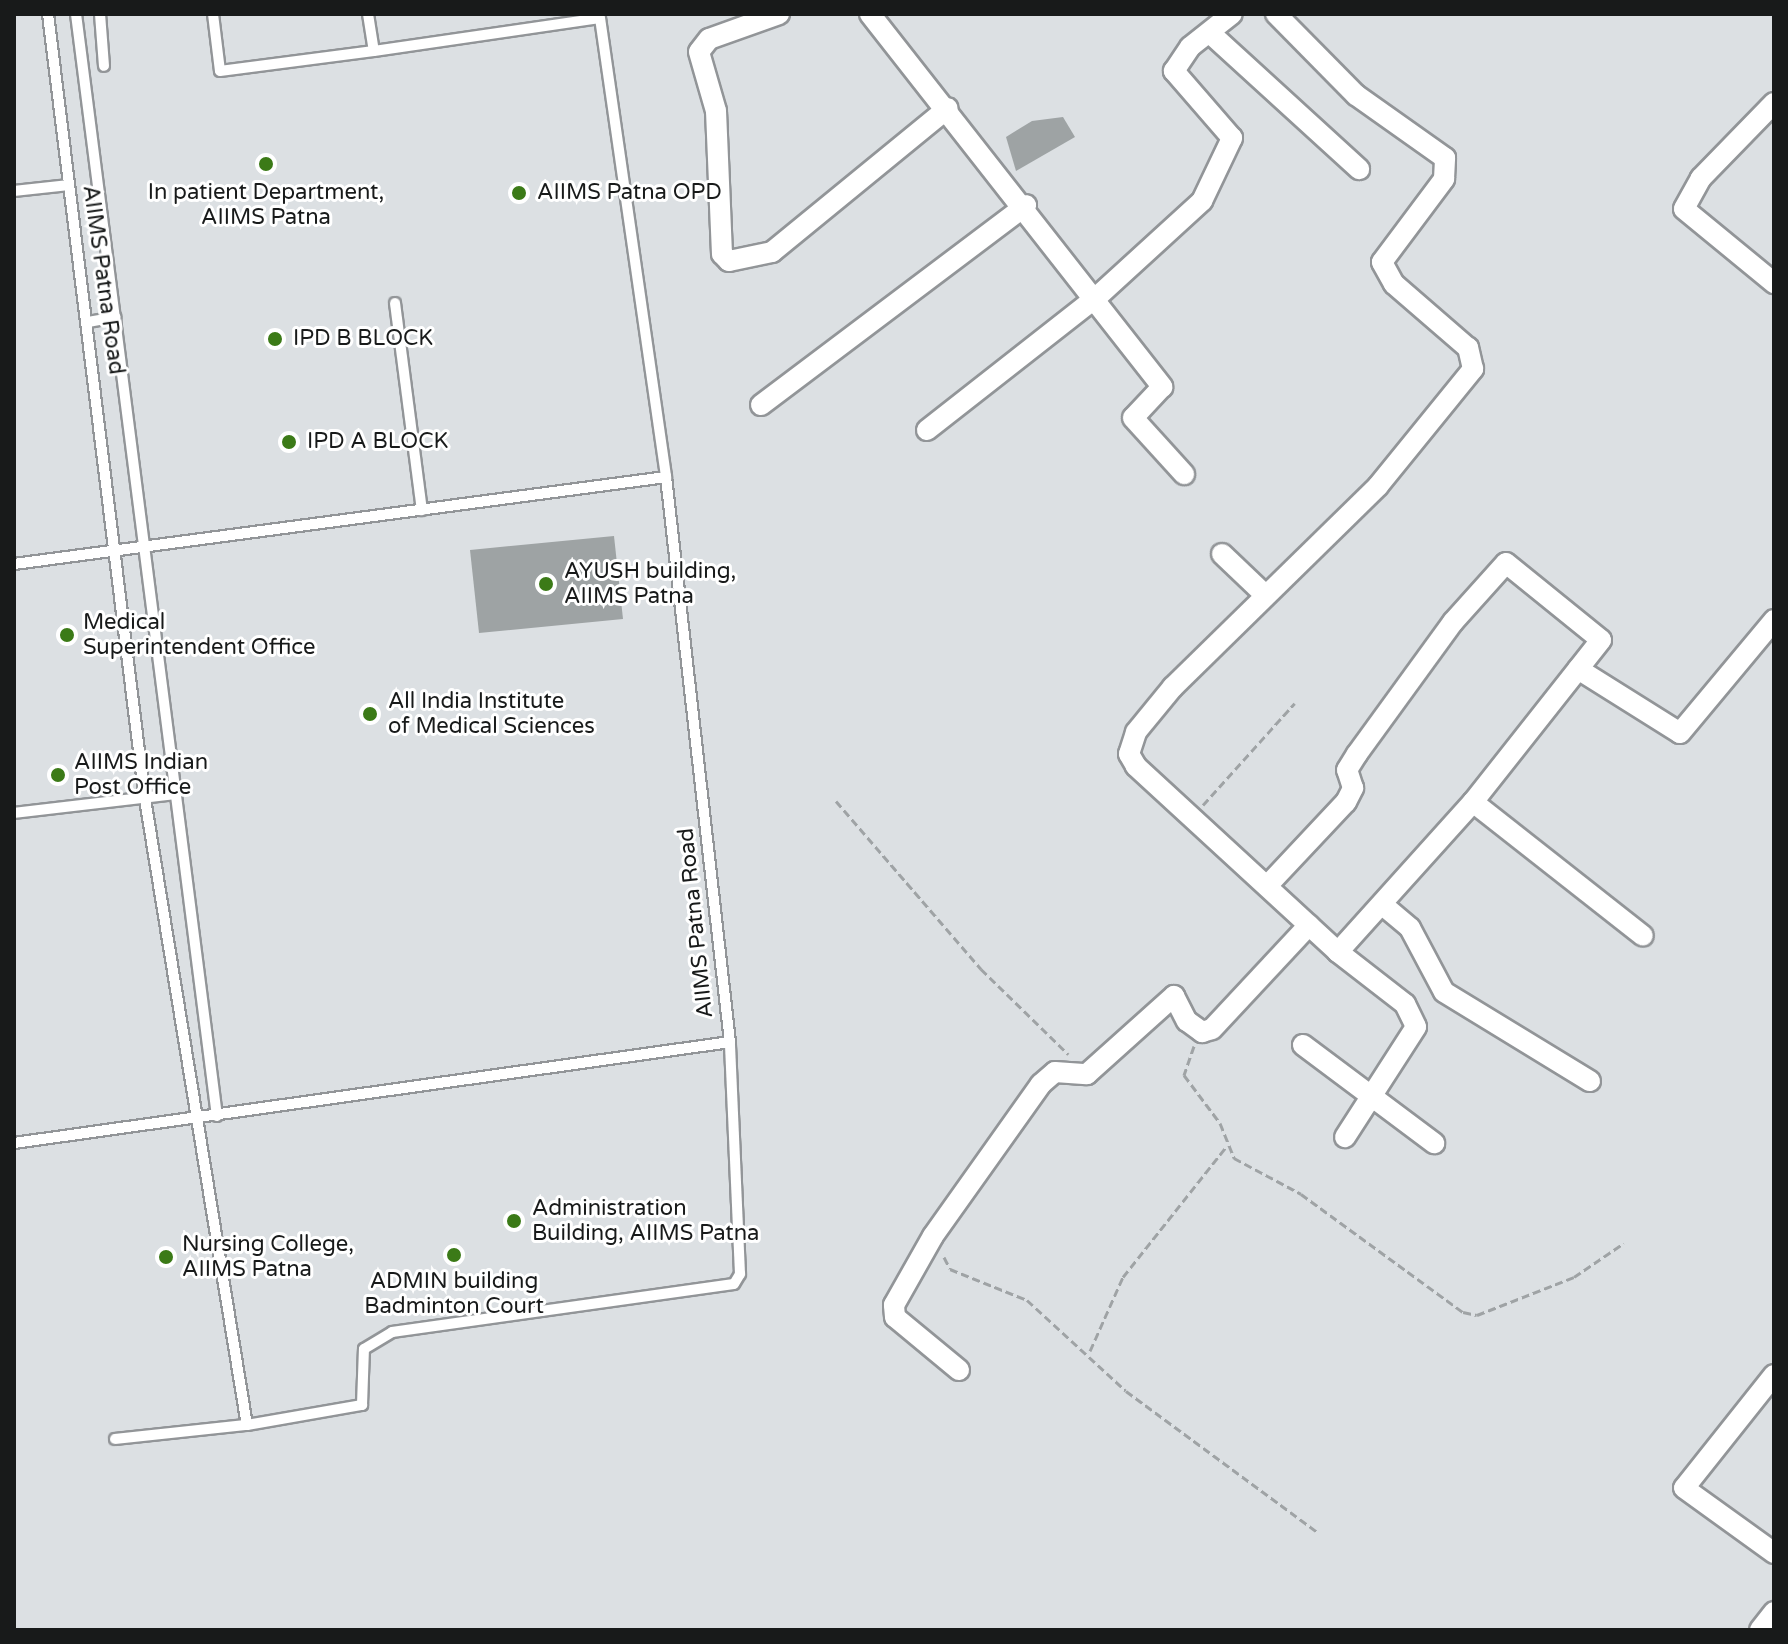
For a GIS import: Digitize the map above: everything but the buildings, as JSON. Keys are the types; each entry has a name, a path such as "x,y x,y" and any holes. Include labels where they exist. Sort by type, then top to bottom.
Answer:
{"street":[{"path":"779,14 709,39 699,52 716,111 722,254 729,261 772,252 948,108"},
{"path":"870,14 1098,296 1162,387 1133,418 1184,474"},
{"path":"927,430 1098,296 1202,201 1230,155 1226,123 1174,71 1232,14"},
{"path":"1276,14 1356,95 1445,158 1444,179 1382,262 1394,284 1475,357 1463,386 1396,466 1173,687 1131,743 1136,766 1338,952 1415,1015 1412,1038 1345,1137"},
{"path":"1210,33 1359,169"},
{"path":"1774,103 1701,178 1684,209 1774,283"},
{"path":"761,405 1026,205"},
{"path":"1222,554 1265,595"},
{"path":"1267,886 1346,802 1353,788 1347,770 1357,754 1453,622 1506,563 1601,640 1473,802 1384,906 1338,952"},
{"path":"1578,669 1680,733 1774,620"},
{"path":"1473,802 1643,936"},
{"path":"1384,906 1410,928 1444,992 1590,1081"},
{"path":"959,1370 895,1317 894,1305 933,1236 1041,1084 1055,1072 1087,1074 1174,996 1202,1032 1225,1020 1309,925"},
{"path":"1303,1045 1434,1143"},
{"path":"1774,1375 1684,1488 1774,1553"},
{"path":"1760,1630 1774,1612"}],"lane":[{"name":"AIIMS Patna Road","path":"48,14 119,551 145,799 192,1120 730,1042 666,477 600,16"},
{"path":"76,14 217,1116"},
{"path":"100,14 104,66"},
{"path":"213,14 220,71 600,16"},
{"path":"368,14 374,51"},
{"path":"14,191 69,185"},
{"path":"395,303 422,510"},
{"path":"88,322 116,317"},
{"path":"14,564 666,477"},
{"path":"14,813 175,794"},
{"path":"115,1439 247,1425 362,1405 364,1349 392,1332 734,1284 740,1274 730,1042"},
{"path":"14,1143 192,1120 247,1425"}],"path":[{"path":"1192,817 1295,703"},
{"path":"836,801 981,969 1087,1074"},
{"path":"1202,1032 1184,1075 1220,1123 1226,1147 1463,1312 1477,1315 1544,1283 1574,1277 1624,1243"},
{"path":"1090,1351 1123,1277 1226,1147"},
{"path":"933,1236 950,1269 1027,1300 1090,1351 1126,1391 1317,1532"}],"place":[{"name":"In patient Department, AIIMS Patna","path":"266,164"},
{"name":"AIIMS Patna OPD","path":"519,193"},
{"name":"IPD B BLOCK","path":"275,339"},
{"name":"IPD A BLOCK","path":"289,442"},
{"name":"AYUSH building, AIIMS Patna","path":"546,584"},
{"name":"Medical Superintendent Office","path":"67,635"},
{"name":"All India Institute of Medical Sciences","path":"370,714"},
{"name":"AIIMS Indian Post Office","path":"58,775"},
{"name":"Administration Building, AIIMS Patna","path":"514,1221"},
{"name":"ADMIN building Badminton Court","path":"454,1255"},
{"name":"Nursing College, AIIMS Patna","path":"166,1257"}]}
